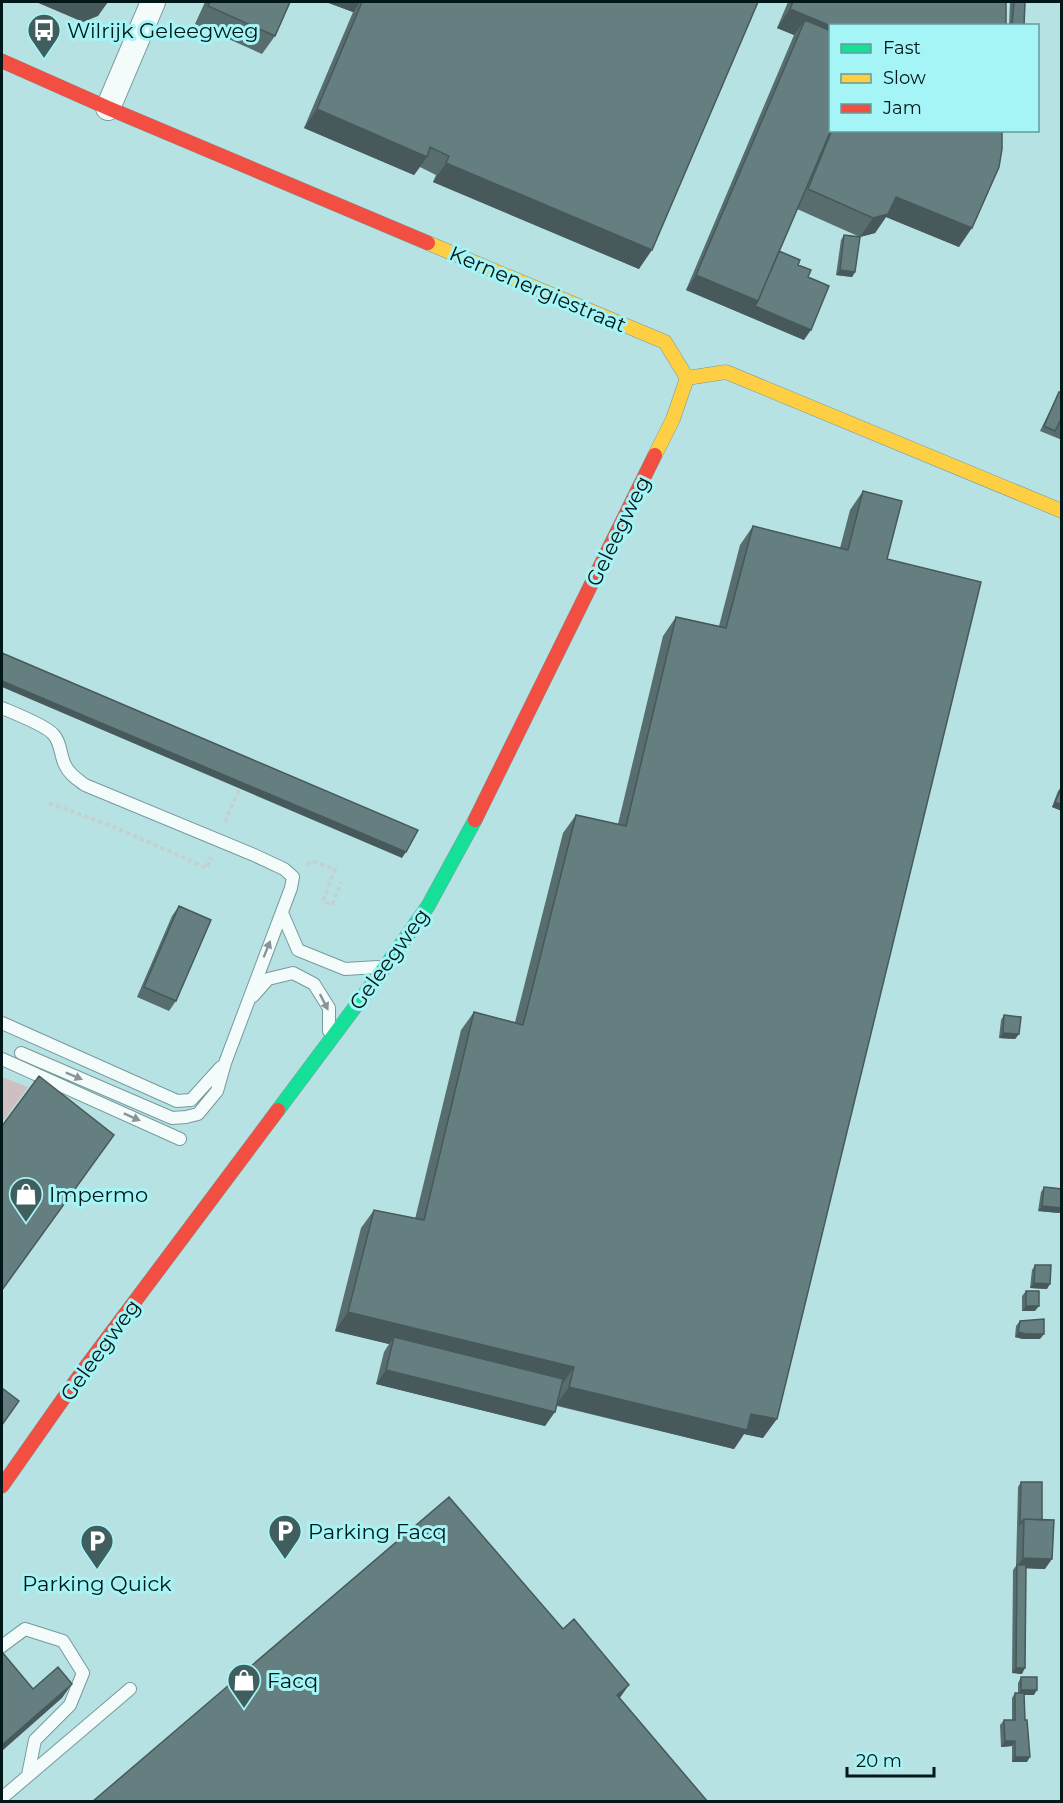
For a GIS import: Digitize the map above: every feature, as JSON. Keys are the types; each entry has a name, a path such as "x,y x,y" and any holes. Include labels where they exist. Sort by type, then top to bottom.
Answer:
{"street":[{"path":"108,108 153,2"},
{"name":"Kernenergiestraat","path":"2,61 108,108 665,342 687,378"},
{"path":"687,378 726,372 1062,511"},
{"name":"Geleegweg","path":"2,1486 89,1363 385,967 428,906 474,822 673,419 687,378"}],"lane":[{"path":"2,708 42,726 53,734 60,746 65,765 73,777 85,785 254,855 284,869 293,877 282,913 225,1063 217,1091 198,1114 172,1118 21,1053"},
{"path":"282,913 298,950 345,969 385,967"},
{"path":"249,1001 268,978 293,973 314,984 329,1008 329,1040"},
{"path":"2,1023 177,1101 191,1100 225,1063"},
{"path":"2,1059 180,1139"},
{"path":"2,1646 25,1629 63,1641 83,1672 70,1705 35,1740 28,1775"},
{"path":"2,1798 130,1689"}],"path":[{"path":"293,877 312,861 335,869 323,901 332,905 341,882"}],"shaded area":[{"path":"2,1077 28,1087 2,1123"}],"building":[{"path":"210,2 290,2 275,36 208,6"},
{"path":"362,2 758,2 652,250 446,163 449,156 430,147 427,157 317,109"},
{"path":"793,2 1006,2 1006,24 829,25 790,9"},
{"path":"1014,2 1025,2 1024,24 1012,24"},
{"path":"805,20 829,30 830,132 758,301 696,275"},
{"path":"831,132 1002,132 999,167 972,228 896,197 888,214 873,218 808,189"},
{"path":"844,235 860,237 855,272 840,270"},
{"path":"779,251 800,260 798,265 811,270 808,277 829,286 811,330 755,306"},
{"path":"1059,392 1062,393 1062,417 1055,431 1044,426"},
{"path":"863,491 902,501 887,559 981,582 777,1419 751,1414 747,1430 569,1387 574,1367 348,1312 374,1210 424,1220 474,1012 523,1025 576,815 626,826 676,617 726,628 753,526 848,550"},
{"path":"2,653 418,830 406,852 2,681"},
{"path":"1062,787 1062,805 1055,802"},
{"path":"179,906 211,920 176,1001 144,987"},
{"path":"1004,1015 1021,1017 1019,1034 1003,1033"},
{"name":"Impermo","path":"39,1076 114,1135 2,1290 2,1126"},
{"path":"1044,1187 1062,1189 1062,1208 1042,1206"},
{"path":"1035,1265 1051,1265 1050,1284 1034,1283"},
{"path":"1026,1291 1039,1291 1039,1306 1026,1306"},
{"path":"1044,1319 1044,1334 1018,1332 1020,1321"},
{"path":"394,1337 563,1379 555,1412 386,1370"},
{"path":"2,1388 19,1401 2,1425"},
{"path":"1021,1482 1042,1482 1042,1520 1024,1519 1020,1524"},
{"path":"449,1497 563,1629 574,1619 629,1685 617,1695 708,1802 92,1802"},
{"path":"1024,1519 1054,1520 1052,1559 1023,1558"},
{"path":"1017,1565 1026,1565 1025,1668 1016,1668"},
{"path":"2,1652 33,1689 58,1667 72,1684 2,1745"},
{"path":"1021,1677 1037,1677 1037,1690 1021,1690"},
{"path":"1015,1693 1024,1693 1030,1757 1015,1757 1015,1741 1005,1741 1004,1720 1015,1720"}],"traffic: fast":[{"path":"278,1110 428,906 475,820"}],"traffic: slow":[{"path":"428,243 665,342 687,378"},
{"path":"687,378 726,372 1062,511"},
{"path":"655,455 673,419 687,378"}],"traffic: jam":[{"path":"2,61 428,243"},
{"path":"475,820 655,455"},
{"path":"2,1486 82,1372 278,1110"}],"place":[{"name":"Wilrijk Geleegweg","path":"44,59"},
{"name":"Impermo","path":"26,1223"},
{"name":"Parking Facq","path":"285,1560"},
{"name":"Parking Quick","path":"97,1570"},
{"name":"Facq","path":"244,1709"}]}
